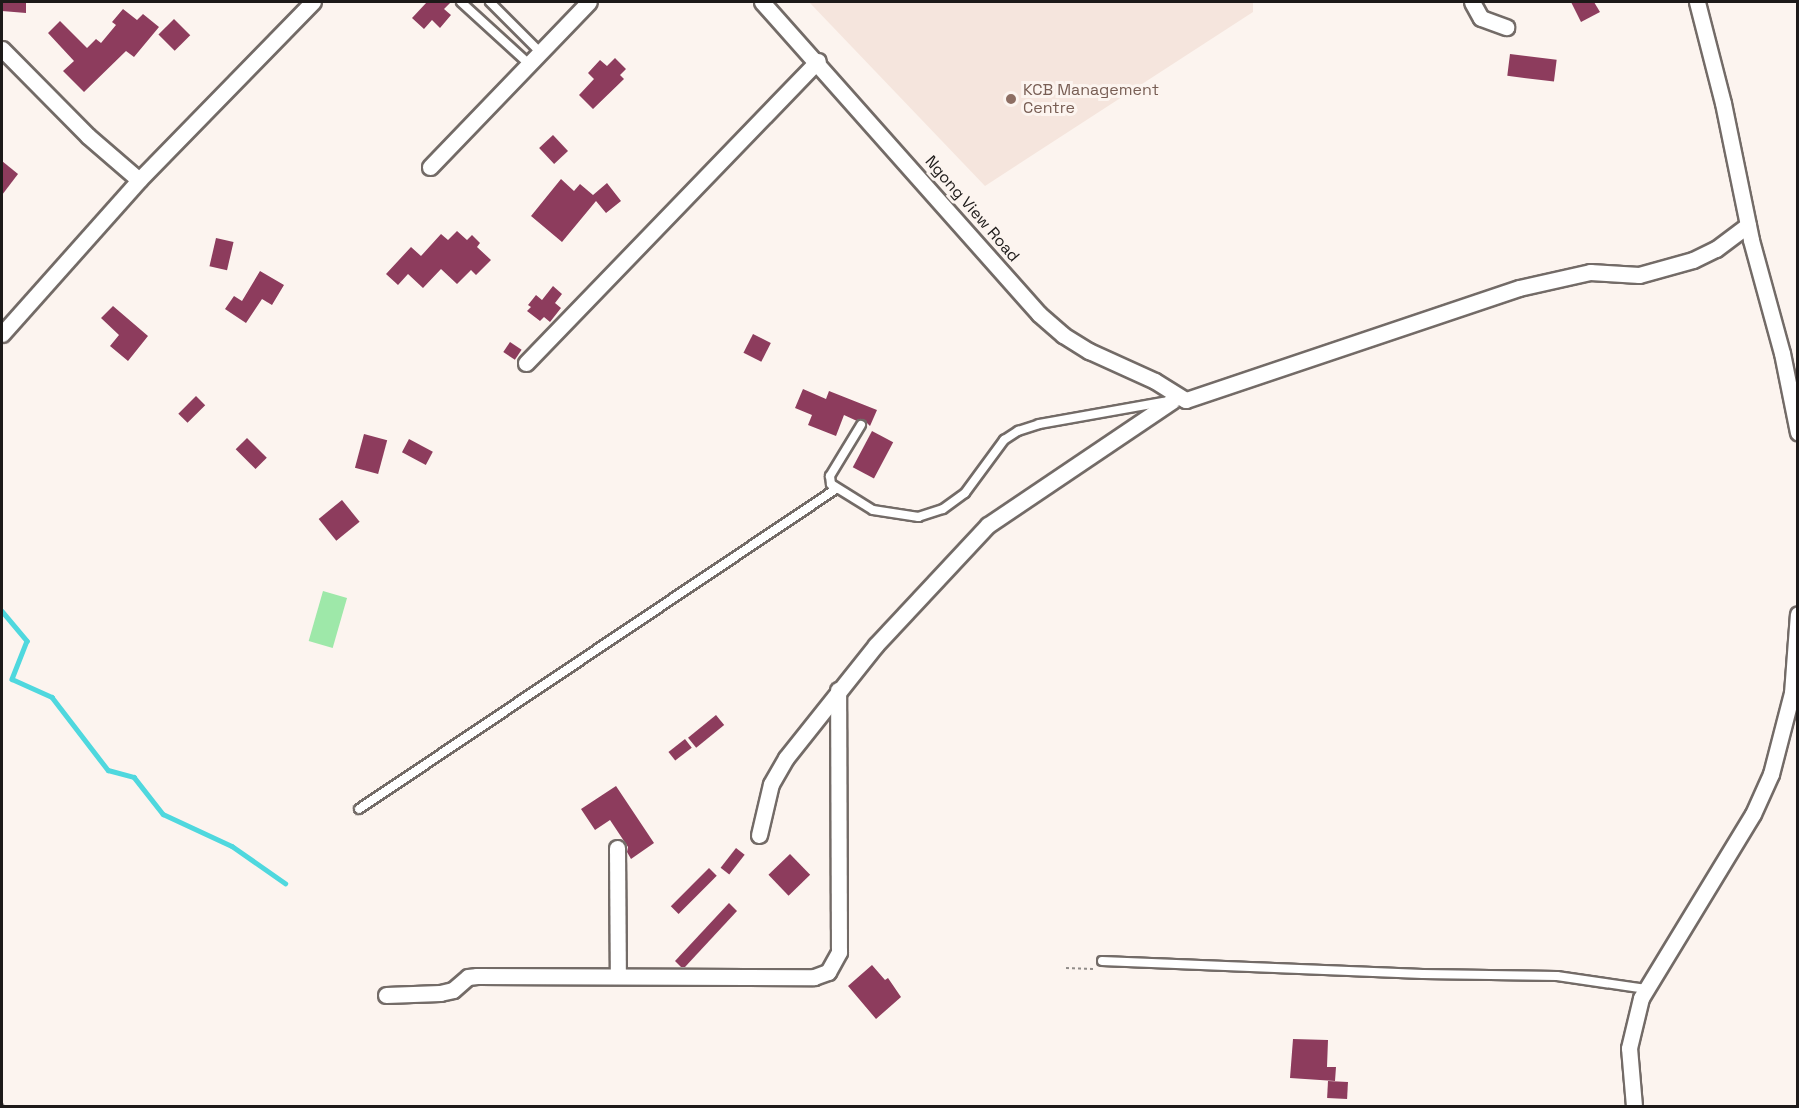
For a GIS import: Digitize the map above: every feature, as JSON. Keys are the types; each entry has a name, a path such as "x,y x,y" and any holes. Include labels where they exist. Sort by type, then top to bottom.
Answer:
{"street":[{"path":"2,334 139,180 313,2"},
{"path":"430,167 588,2"},
{"name":"Ngong View Road","path":"762,2 818,61 1039,314 1062,335 1089,351 1155,381 1179,400"},
{"path":"1472,2 1481,18 1506,27"},
{"path":"1697,2 1723,103 1748,225 1793,386 1797,432"},
{"path":"2,49 88,136 139,180"},
{"path":"526,363 818,61"},
{"path":"759,835 771,784 786,759 838,690 988,525 1179,400 1519,288 1590,272 1639,275 1693,260 1716,249 1748,225"},
{"path":"1634,1107 1630,1085 1629,1048 1641,998 1753,814 1771,774 1792,693 1797,614"},
{"path":"386,995 446,992 453,990 468,977 477,976 814,977 828,972 839,952 838,690"},
{"path":"617,848 618,976"}],"lane":[{"path":"461,2 529,64"},
{"path":"490,2 540,52"},
{"path":"861,424 830,476 831,484 873,510 907,516 932,515 965,493 1004,440 1018,431 1039,424 1179,400"},
{"path":"359,809 836,489"},
{"path":"1102,961 1423,974 1557,976 1646,989"}],"shaded area":[{"name":"KCB Management Centre","path":"809,2 1253,2 1253,12 985,186"}],"green space":[{"path":"323,591 347,598 333,648 309,641"}],"building":[{"path":"2,2 26,2 26,13 2,11"},
{"path":"427,2 451,2 444,9 451,15 440,28 432,20 424,29 412,18"},
{"path":"1571,2 1594,2 1600,12 1581,22"},
{"path":"123,9 137,20 143,14 159,27 134,57 126,51 84,92 63,71 74,61 48,33 60,21 87,48 96,39 101,43 116,25 112,22"},
{"path":"174,19 190,35 175,51 158,35"},
{"path":"1510,54 1557,60 1554,82 1507,76"},
{"path":"615,58 626,69 620,75 624,79 593,109 579,95 594,79 588,73 600,60 607,66"},
{"path":"553,135 568,151 554,164 539,148"},
{"path":"2,161 18,174 2,195"},
{"path":"561,179 574,191 580,184 593,195 607,183 621,201 606,213 596,201 562,242 531,216"},
{"path":"457,231 467,240 472,235 480,243 477,247 491,260 476,275 471,270 457,284 441,269 423,288 408,274 398,285 386,274 411,247 421,256 441,234 448,240"},
{"path":"216,238 234,242 227,270 209,266"},
{"path":"260,271 284,285 272,305 262,299 246,323 225,309 234,296 242,301"},
{"path":"553,286 562,294 555,303 561,308 550,322 544,317 540,321 527,311 531,307 528,305 536,295 542,300"},
{"path":"113,306 148,336 128,361 110,346 119,335 101,318"},
{"path":"753,334 771,343 761,362 743,353"},
{"path":"510,342 522,350 515,360 503,352"},
{"path":"803,389 826,399 829,391 877,410 870,426 864,420 857,421 844,415 836,436 808,425 812,415 795,408"},
{"path":"196,396 205,405 188,423 178,414"},
{"path":"872,431 893,442 874,478 853,467"},
{"path":"364,434 387,440 378,474 355,468"},
{"path":"247,438 267,458 255,469 236,449"},
{"path":"409,439 433,452 426,465 402,452"},
{"path":"342,500 360,522 336,541 319,519"},
{"path":"716,715 724,725 696,748 688,738"},
{"path":"685,739 692,748 675,761 668,752"},
{"path":"616,786 654,843 631,859 627,852 628,847 610,820 595,830 581,809"},
{"path":"736,848 745,855 729,874 721,868"},
{"path":"790,854 810,875 789,896 768,875"},
{"path":"709,868 717,876 679,914 671,906"},
{"path":"729,903 737,911 685,967 681,967 675,961"},
{"path":"872,965 885,980 888,978 901,997 876,1019 848,986"},
{"path":"1293,1039 1328,1040 1327,1067 1336,1067 1335,1081 1290,1078"},
{"path":"1328,1081 1348,1082 1347,1099 1327,1098"}],"waterway":[{"path":"2,611 27,641 12,679 52,697 108,770 134,777 163,814 232,846 285,883"}],"place":[{"name":"KCB Management Centre","path":"1011,99"}]}
